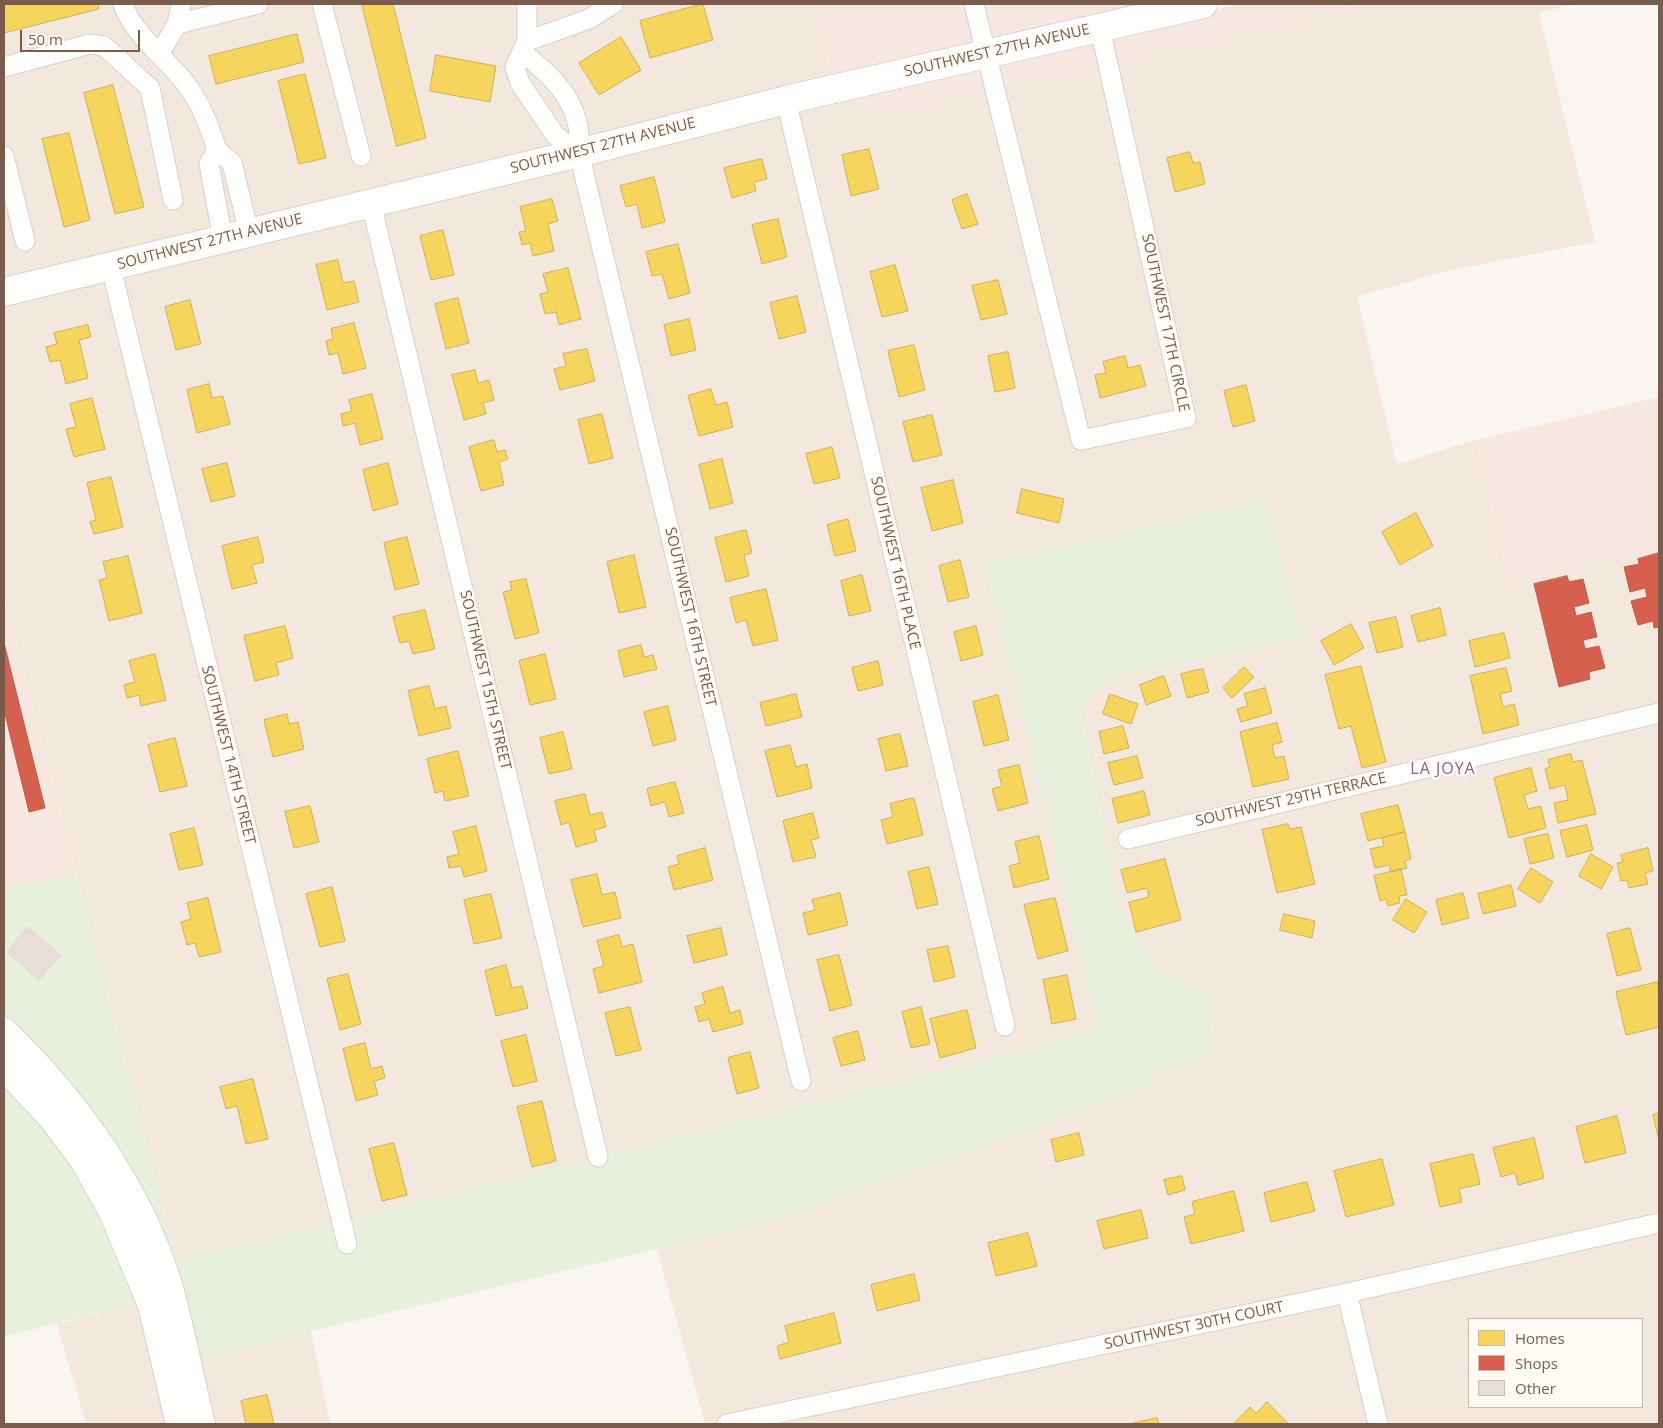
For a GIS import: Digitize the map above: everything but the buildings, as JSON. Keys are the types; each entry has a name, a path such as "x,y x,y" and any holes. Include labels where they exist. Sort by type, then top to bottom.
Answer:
{"main road":[{"name":"SOUTHWEST 27TH AVENUE","path":"4,292 579,153 786,100 1203,4"},
{"path":"4,1032 11,1062 84,1160 113,1212 152,1305 191,1423"}],"street":[{"path":"123,4 130,20 174,70 203,109 217,150 232,163 236,236"},
{"path":"160,54 176,24 181,4"},
{"path":"176,24 258,4"},
{"path":"322,4 361,156"},
{"path":"527,4 525,47 515,67 520,83 555,135 579,153"},
{"path":"525,47 589,19 613,4"},
{"path":"974,4 986,54"},
{"name":"SOUTHWEST 17TH CIRCLE","path":"986,54 1081,440 1134,431 1186,418 1100,28"},
{"path":"4,67 90,44 104,46 150,88 173,200"},
{"name":"SOUTHWEST 16TH STREET","path":"525,47 569,100 578,123 579,153 801,1081"},
{"path":"150,88 174,70"},
{"path":"532,101 555,83"},
{"name":"SOUTHWEST 16TH PLACE","path":"786,100 1005,1026"},
{"path":"217,150 209,164 236,236"},
{"path":"4,156 25,241"},
{"name":"SOUTHWEST 15TH STREET","path":"371,203 598,1157"},
{"name":"SOUTHWEST 14TH STREET","path":"110,267 346,1244"},
{"name":"SOUTHWEST 29TH TERRACE","path":"1128,838 1659,713"},
{"name":"SOUTHWEST 30TH COURT","path":"727,1424 1347,1293 1659,1223"},
{"path":"1347,1293 1378,1424"}],"shaded area":[{"path":"4,4 815,4 830,69 839,79 4,284"},
{"path":"815,4 1167,4 839,79 830,69"},
{"path":"1240,4 1362,4 867,114 851,93"},
{"path":"1362,4 1574,4 1539,13 1595,242 1442,272 1357,297 1397,464 1476,440 1509,582 1659,546 1659,1424 705,1424 657,1249 786,1216 1147,1087 1157,1070 1210,1056 1213,995 1157,970 1118,905 1080,711 1107,677 1302,637 1284,576 1077,544 984,561 1101,1031 324,1226 176,1259 4,595 4,301 851,93 867,114"},
{"path":"1659,397 1659,546 1509,582 1476,440"},
{"path":"4,595 76,873 4,889"},
{"path":"140,1301 171,1424 86,1424 57,1324"},
{"path":"311,1331 330,1424 210,1424 199,1358"}],"green space":[{"path":"1264,499 1302,637 1107,677 1080,711 1118,905 1157,970 1213,995 1210,1056 1157,1070 1147,1087 786,1216 657,1249 199,1358 4,1020 4,889 76,873 176,1259 324,1226 1100,1031 984,561 1077,544"},
{"path":"4,1080 76,1164 140,1301 4,1337"}],"district":[{"name":"LA JOYA","path":"1443,769"}]}
